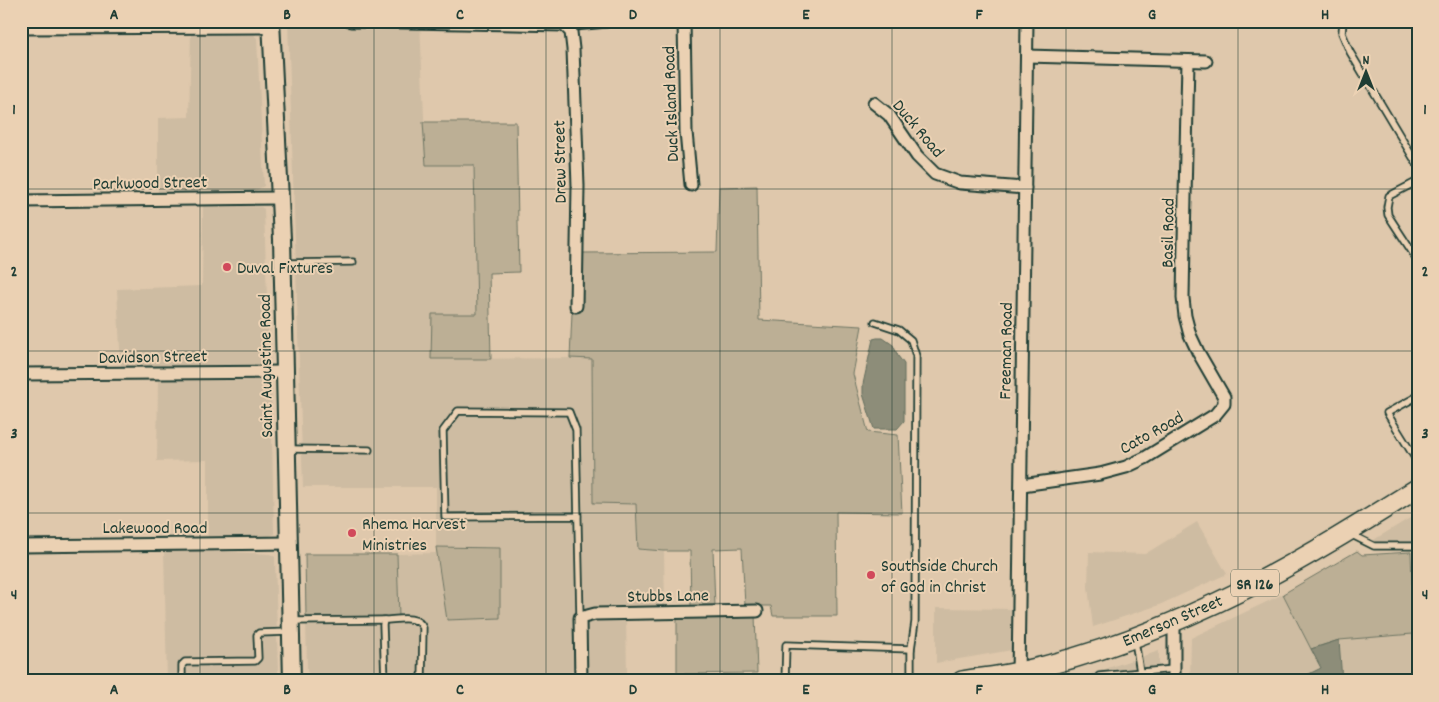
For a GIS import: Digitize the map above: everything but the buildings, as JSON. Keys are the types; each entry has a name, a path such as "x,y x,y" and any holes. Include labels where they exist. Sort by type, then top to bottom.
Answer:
{"main road":[{"name":"Saint Augustine Road","path":"271,24 283,263 292,681"},
{"name":"Emerson Street","path":"962,681 1018,676 1135,637 1174,621 1247,588 1346,532 1418,488"}],"street":[{"path":"351,21 562,23 607,21"},
{"name":"Duck Island Road","path":"684,21 686,132 691,185"},
{"name":"Freeman Road","path":"1018,676 1027,21"},
{"name":"Drew Street","path":"562,23 571,32 573,49 578,186 576,306"},
{"path":"21,28 271,24"},
{"path":"1026,56 1206,61"},
{"name":"Basil Road","path":"1188,61 1183,298 1190,335 1224,397"},
{"name":"Duck Road","path":"874,103 889,115 917,156 936,174 960,183 1025,188"},
{"name":"Parkwood Street","path":"21,201 280,198"},
{"name":"Davidson Street","path":"21,374 285,372"},
{"name":"Cato Road","path":"1022,485 1100,474 1126,467 1145,458 1215,415 1224,404 1224,397"},
{"name":"Lakewood Road","path":"21,546 289,543"},
{"name":"Stubbs Lane","path":"580,618 595,614 757,611"},
{"path":"580,618 580,681"},
{"path":"1174,621 1174,681"}],"lane":[{"path":"1343,21 1342,33 1350,52 1418,166"},
{"path":"1418,181 1389,196 1387,207 1388,215 1418,261"},
{"path":"283,263 353,262"},
{"path":"875,322 899,330 912,340 916,356 915,622 911,649 912,681"},
{"path":"1418,396 1388,414 1418,463"},
{"path":"578,516 444,517 443,431 458,411 569,412 576,430 578,516 580,618"},
{"path":"287,449 369,450"},
{"path":"1346,532 1374,546 1418,546"},
{"path":"182,681 182,666 185,662 255,661 258,658 257,635 259,633 291,627 416,619 422,623 423,628 422,681"},
{"path":"384,620 385,681"},
{"path":"1135,637 1140,672"},
{"path":"785,681 786,645 911,649"},
{"path":"1100,676 1174,669"}],"shaded area":[{"path":"288,21 420,21 426,165 474,165 477,314 432,359 592,358 593,503 636,504 638,549 664,551 665,608 576,609 575,669 568,675 493,675 319,680 307,672 306,617 399,617 397,554 436,553 447,620 500,618 500,548 436,547 436,487 303,487"},
{"path":"191,34 254,35 257,38 264,186 255,191 158,196 158,118 189,117"},
{"path":"423,122 516,122 519,272 489,273 491,359 431,359 432,314 477,314 474,165 426,165"},
{"path":"757,186 759,320 862,326 853,374 868,432 898,435 902,513 836,512 837,616 773,616 771,606 745,606 742,548 713,549 715,607 691,607 690,551 638,549 636,504 593,503 592,359 570,358 572,313 581,312 582,253 717,252 719,187"},
{"path":"203,204 261,207 264,209 269,357 266,365 248,368 121,369 117,289 202,286"},
{"path":"883,338 893,345 904,364 904,421 897,429 874,429 863,394 863,384 873,339"},
{"path":"158,378 259,380 268,381 271,385 274,534 262,539 208,541 208,460 157,461"},
{"path":"1418,513 1418,543 1375,544 1372,541"},
{"path":"1197,522 1227,574 1159,605 1093,627 1088,587 1089,552 1145,554"},
{"path":"436,547 500,548 500,618 447,620"},
{"path":"164,551 270,554 275,557 278,673 273,681 167,681"},
{"path":"1357,551 1362,555 1411,552 1414,633 1418,634 1418,681 1416,681 1413,634 1339,640 1311,649 1283,594"},
{"path":"1411,552 1418,552 1418,634 1414,634 1416,681 1342,681 1339,640 1413,633"},
{"path":"305,554 397,554 399,617 306,617"},
{"path":"1283,594 1322,668 1295,681 1190,681 1191,638"},
{"path":"936,608 1015,609 1015,637 1012,650 936,663"},
{"path":"755,615 757,673 677,674 677,617"},
{"path":"595,617 626,618 627,674 590,674 587,671 586,624"},
{"path":"1339,640 1342,681 1295,681 1321,668 1311,649"},
{"path":"1159,651 1159,681 1069,681"}],"place":[{"name":"Duval Fixtures","path":"227,267"},
{"name":"Rhema Harvest Ministries","path":"352,533"},
{"name":"Southside Church of God in Christ","path":"871,575"}]}
